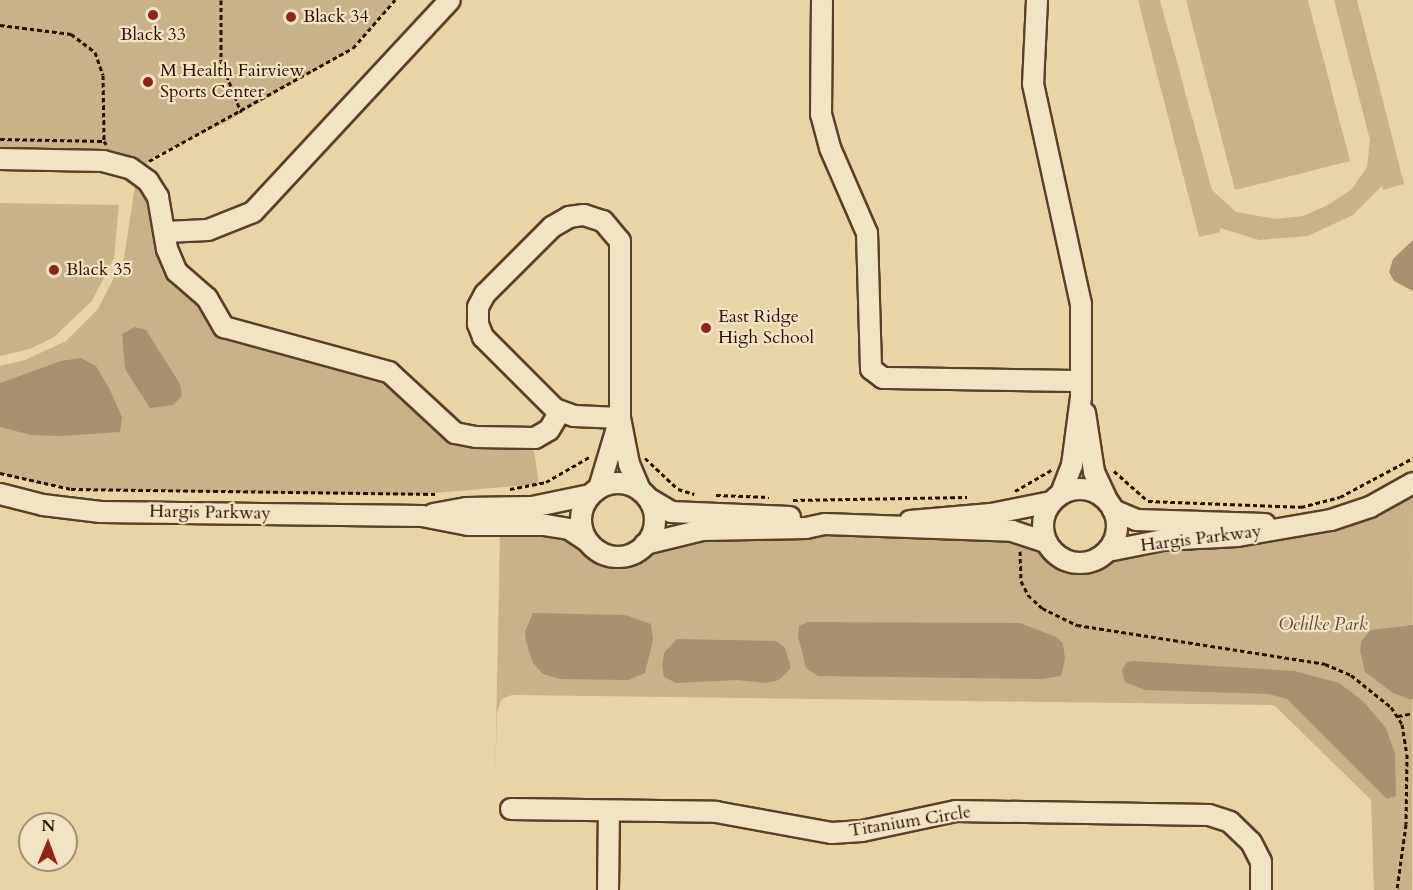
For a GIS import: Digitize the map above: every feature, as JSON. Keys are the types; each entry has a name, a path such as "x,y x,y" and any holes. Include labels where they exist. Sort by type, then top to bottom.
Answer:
{"street":[{"path":"166,232 208,230 253,212 450,0"},
{"path":"822,0 822,121 830,148 867,233 871,369 883,378 1080,389"},
{"path":"1037,0 1033,84 1079,285 1080,389 1072,465 1043,521 1046,542"},
{"path":"0,159 122,164 152,187 162,206 169,257 177,272 207,298 228,329 389,372 404,382 438,421 466,436 535,438 549,430 560,412"},
{"path":"620,418 560,412 542,399 483,337 477,312 485,294 552,227 569,217 584,215 609,225 621,247 620,418 629,464 655,522 645,544 637,551 615,556 605,554 587,541 581,517 594,492 620,418"},
{"path":"645,544 702,530 806,528 825,524 899,524 966,532 1012,531 1046,542 1062,559 1074,563 1087,563 1108,551 1116,531 1111,506 1094,472 1080,389"},
{"path":"594,492 619,483 644,494 670,512 806,517 825,524"},
{"name":"Hargis Parkway","path":"1108,551 1163,540 1238,536 1295,527 1370,507 1413,483"},
{"path":"899,524 920,517 991,514 1084,489 1111,506"},
{"name":"Hargis Parkway","path":"422,516 467,508 532,507 594,492"},
{"name":"Hargis Parkway","path":"0,494 43,506 101,512 422,516 468,525 545,525 569,529 587,541"},
{"name":"Hargis Parkway","path":"1111,506 1136,520 1193,519 1295,527"},
{"name":"Titanium Circle","path":"511,809 716,812 832,833 968,811 1209,815 1230,822 1251,842 1261,862 1261,890"},
{"path":"608,890 609,811"}],"path":[{"path":"221,0 221,61 241,112"},
{"path":"140,159 147,163 353,48 395,0"},
{"path":"0,25 71,34 95,52 103,75 104,141"},
{"path":"0,139 104,141 116,150"},
{"path":"507,489 546,482 597,455"},
{"path":"643,457 684,492 778,498"},
{"path":"1109,467 1148,501 1301,507 1340,497 1413,458"},
{"path":"1012,492 1057,467"},
{"path":"0,473 71,489 446,494"},
{"path":"789,499 974,497"},
{"path":"1020,544 1020,578 1026,592 1042,608 1077,625 1330,666 1360,682 1398,716 1407,759 1406,824 1397,890"},
{"path":"1398,716 1413,712"}],"green space":[{"path":"0,0 395,0 353,48 226,122 159,154 137,172 166,242 217,317 389,372 438,421 532,438 539,484 413,495 93,490 43,485 0,473 0,366 25,360 66,341 98,309 124,258 137,173 0,159"},
{"path":"1138,0 1160,0 1212,190 1236,212 1276,219 1303,216 1328,205 1352,189 1367,167 1370,140 1334,0 1357,0 1404,184 1383,190 1382,186 1353,215 1308,236 1259,240 1220,228 1220,232 1199,237"},
{"path":"1186,0 1308,0 1350,161 1235,190"},
{"name":"Black 35","path":"0,203 119,205 114,258 92,301 54,337 30,349 0,356"},
{"name":"Oehlke Park","path":"1413,494 1412,890 1374,890 1371,800 1274,705 512,695 502,699 497,712 495,788 500,530 544,529 580,544 600,559 617,562 698,537 810,531 1005,537 1076,569 1131,551 1325,531"}],"shaded area":[{"path":"1413,240 1413,291 1394,281 1389,272 1393,259"},
{"path":"135,327 146,330 180,384 182,396 173,405 150,408 125,369 122,334"},
{"path":"81,358 96,366 110,390 122,417 120,432 61,436 31,435 0,427 0,383 61,361"},
{"path":"533,613 625,615 651,624 653,640 645,673 628,680 560,679 543,674 533,663 526,642 525,631"},
{"path":"808,622 1020,623 1056,637 1063,643 1065,659 1061,676 1042,679 818,676 806,668 798,636 799,626"},
{"path":"1413,625 1413,699 1409,699 1393,693 1365,672 1360,651 1362,640 1371,630"},
{"path":"677,639 776,641 785,648 791,668 779,680 766,683 737,680 676,683 664,677 662,666 664,653"},
{"path":"1127,662 1295,671 1339,683 1363,701 1386,728 1395,753 1396,796 1387,799 1287,699 1269,694 1145,690 1125,682 1122,670"}],"place":[{"name":"Black 33","path":"153,15"},
{"name":"Black 34","path":"291,17"},
{"name":"M Health Fairview Sports Center","path":"148,82"},
{"name":"Black 35","path":"54,270"},
{"name":"East Ridge High School","path":"706,328"}]}
